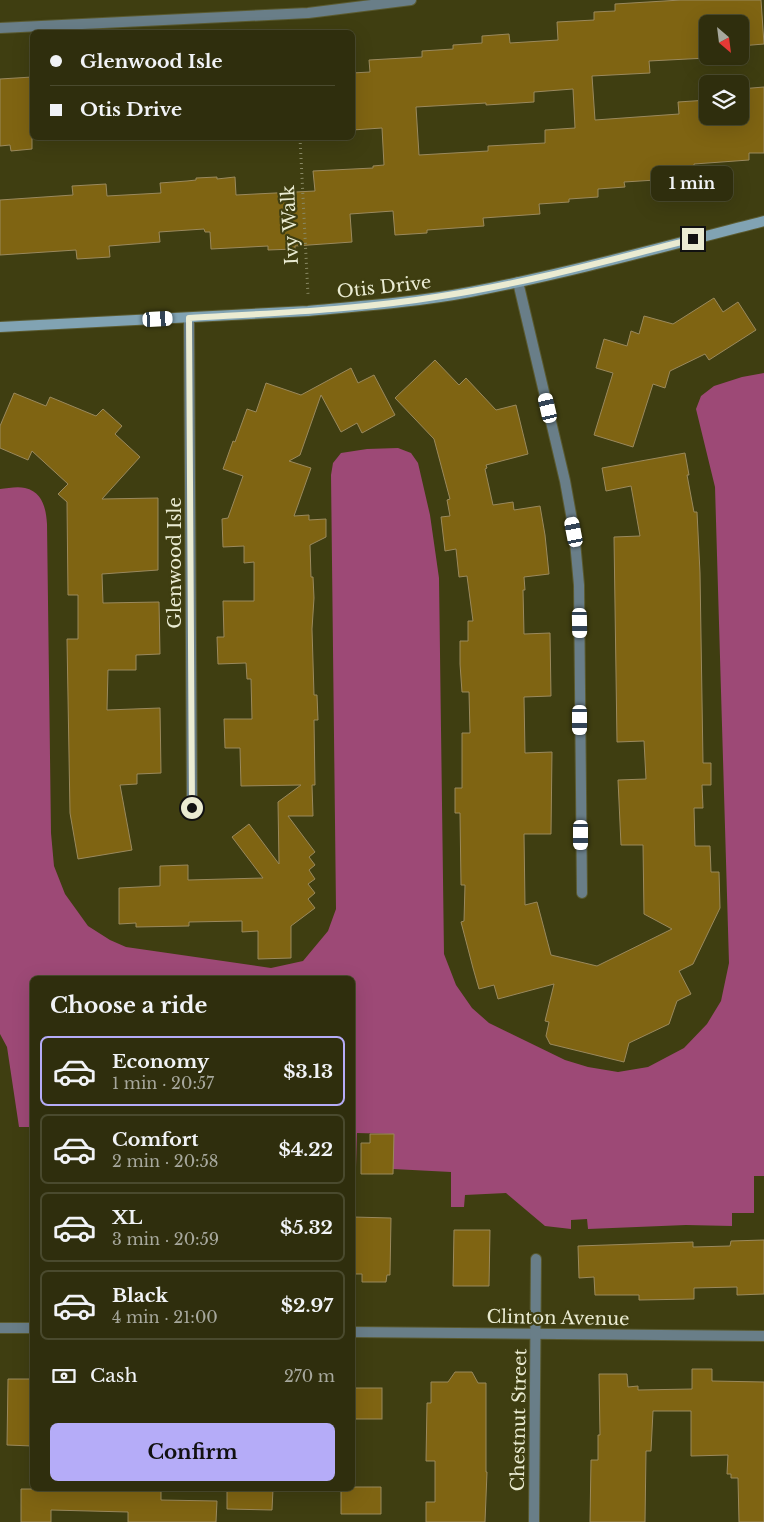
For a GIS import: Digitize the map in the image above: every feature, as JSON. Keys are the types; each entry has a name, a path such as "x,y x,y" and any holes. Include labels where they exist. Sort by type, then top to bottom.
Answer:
{"main road":[{"name":"Otis Drive","path":"0,327 308,311 423,299 518,282 764,221"}],"street":[{"path":"0,28 308,13 411,0"},
{"path":"518,282 565,480 574,532 579,585 582,893"},
{"name":"Glenwood Isle","path":"189,318 192,808"},
{"name":"Chestnut Street","path":"534,1522 536,1259"},
{"path":"0,1328 30,1328"},
{"name":"Clinton Avenue","path":"355,1332 764,1336"}],"path":[{"name":"Ivy Walk","path":"300,140 308,311"}],"shaded area":[{"path":"764,373 764,1176 754,1176 754,1213 732,1213 732,1226 686,1225 588,1229 587,1219 571,1220 571,1229 545,1226 506,1193 465,1195 464,1207 451,1207 451,1172 393,1169 393,1134 357,1133 355,1167 355,976 30,976 30,1127 19,1127 7,1047 0,1034 0,489 19,487 31,490 40,497 46,513 51,833 54,866 65,894 88,926 110,940 126,947 271,968 303,961 328,931 336,909 331,475 333,463 341,453 367,449 398,448 411,453 418,463 430,515 439,578 444,954 456,985 472,1008 489,1023 565,1060 588,1067 618,1072 648,1067 684,1048 707,1024 721,1001 729,963 715,487 696,409 701,396 714,386 742,377"}],"building":[{"path":"681,0 761,0 764,44 749,45 749,15 699,15 699,58 649,61 650,73 592,76 595,120 679,114 678,102 699,101 699,125 749,125 749,88 764,87 764,153 749,153 749,160 694,164 694,169 687,169 687,171 656,174 656,180 624,182 625,187 598,189 598,197 569,199 569,202 539,204 540,214 483,218 484,226 427,230 427,233 395,235 393,211 350,214 352,242 295,246 295,249 268,250 268,246 211,249 210,232 205,232 204,229 159,232 160,242 109,246 110,257 77,259 76,250 0,255 0,200 73,195 72,186 106,184 107,196 161,193 160,183 217,177 217,179 235,177 236,195 315,191 313,171 373,168 373,166 384,165 382,128 355,130 355,73 370,72 369,60 422,57 422,51 453,49 453,45 482,43 482,36 509,34 510,43 558,40 557,22 594,20 594,12 615,11 615,4","holes":["573,89 575,128 545,130 545,143 488,146 488,151 419,155 416,107 534,102 534,92"]},
{"path":"30,77 30,140 32,140 32,149 11,151 10,145 0,146 0,79"},
{"path":"714,298 723,312 738,302 756,330 709,360 705,354 670,371 665,388 653,384 633,447 594,435 613,373 596,368 604,339 627,346 631,331 639,334 644,316 673,324"},
{"path":"435,360 459,385 466,378 496,410 516,405 528,454 486,465 487,468 485,469 493,505 513,502 514,510 540,506 549,574 524,577 525,590 523,590 524,634 550,633 551,696 524,697 525,753 552,752 551,834 524,834 525,905 537,902 551,955 597,966 672,929 644,914 643,845 621,845 618,780 646,779 644,741 617,742 614,537 640,536 631,486 606,491 602,468 685,453 694,512 697,512 700,573 703,763 711,763 711,785 702,785 703,808 694,808 695,846 710,846 711,872 719,872 720,908 693,964 679,971 691,994 677,1001 669,1024 629,1043 624,1062 550,1044 546,1036 549,1022 545,1021 554,984 498,999 494,985 479,989 473,968 461,922 464,921 465,885 461,885 460,813 455,813 455,788 462,788 462,733 470,733 469,692 462,692 460,664 460,641 468,641 468,621 473,621 467,576 459,577 456,549 445,551 441,517 450,516 447,500 450,499 434,439 395,398"},
{"path":"351,368 358,383 374,375 395,415 362,433 357,423 341,432 321,395 300,455 289,461 311,468 294,516 309,515 309,520 326,519 326,537 310,545 314,598 312,629 314,695 317,695 318,720 314,720 315,785 312,785 313,816 288,816 315,852 309,857 315,865 309,870 315,879 308,884 315,893 308,899 315,908 291,926 291,958 258,959 258,931 242,932 242,921 189,922 189,926 136,927 136,923 119,924 119,888 160,886 160,866 188,865 188,880 263,878 232,837 249,824 279,864 278,802 301,785 241,786 240,748 225,748 224,719 252,719 251,679 247,679 246,663 218,664 217,637 224,637 223,601 254,601 254,562 244,563 244,546 223,547 222,519 228,518 243,476 223,469 247,409 256,412 266,383 301,395"},
{"path":"14,393 46,406 50,397 96,416 103,409 122,426 115,434 140,457 102,499 158,498 158,570 102,574 103,603 159,602 160,654 136,655 136,670 108,670 107,710 160,708 161,773 137,774 137,784 120,785 132,850 78,859 70,813 67,639 78,639 78,595 68,595 67,502 58,494 68,484 32,451 28,460 0,448 0,426"},
{"path":"370,1134 394,1134 393,1174 361,1174 361,1143 370,1143"},
{"path":"355,1217 391,1218 390,1275 387,1275 386,1282 362,1282 362,1274 355,1274"},
{"path":"454,1230 490,1230 489,1286 453,1286"},
{"path":"764,1240 764,1294 737,1295 737,1287 694,1288 694,1299 639,1300 639,1295 595,1295 594,1277 579,1278 578,1246 693,1242 693,1247 730,1246 731,1241"},
{"path":"692,1369 712,1369 712,1381 764,1382 764,1522 739,1522 738,1478 731,1478 731,1474 727,1474 728,1455 691,1456 691,1411 653,1411 651,1451 646,1451 645,1522 590,1522 591,1460 598,1460 598,1435 600,1435 599,1374 627,1374 628,1387 638,1386 638,1390 692,1389"},
{"path":"455,1372 472,1372 478,1383 486,1383 487,1472 485,1522 426,1522 426,1502 435,1502 435,1461 426,1461 427,1403 431,1403 431,1382 448,1382"},
{"path":"8,1379 30,1379 30,1446 7,1445"},
{"path":"355,1388 382,1388 382,1419 355,1419"},
{"path":"355,1487 381,1487 381,1514 341,1514 341,1491 355,1491"},
{"path":"21,1489 30,1489 30,1491 161,1491 161,1500 217,1501 216,1522 128,1522 128,1512 51,1510 51,1522 21,1522"},
{"path":"227,1491 273,1491 272,1510 227,1509"}],"route":[{"path":"192,808 189,318 358,307 441,297 518,282 693,239"}]}
